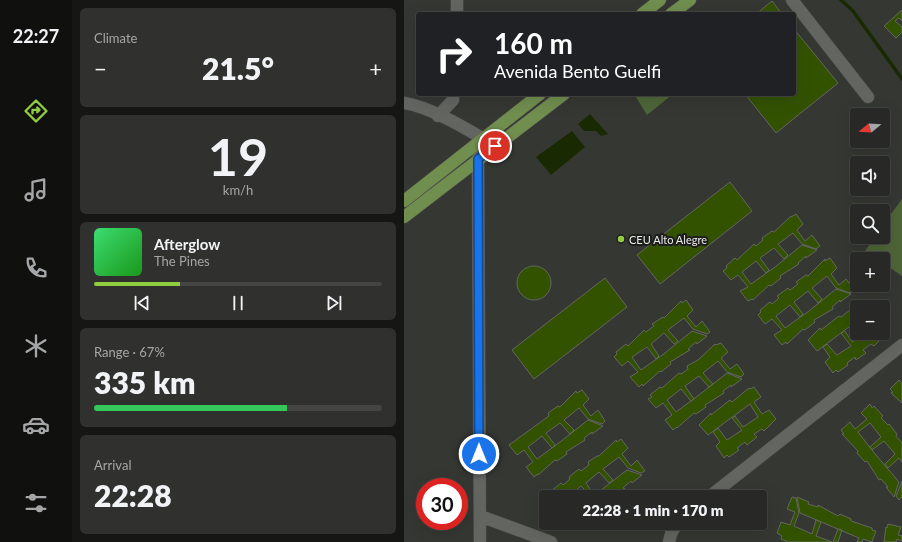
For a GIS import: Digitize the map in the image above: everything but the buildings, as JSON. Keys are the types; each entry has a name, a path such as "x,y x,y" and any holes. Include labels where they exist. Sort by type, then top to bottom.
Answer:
{"main road":[{"path":"645,12 660,0"},
{"path":"674,12 690,0"},
{"path":"404,201 482,138 537,96"},
{"path":"404,217 561,96"}],"street":[{"path":"457,12 458,0"},
{"path":"792,0 868,97"},
{"path":"438,116 453,100 453,96"},
{"path":"404,103 420,107 456,123 482,138 478,159 480,542"},
{"path":"718,490 902,346"},
{"path":"480,516 551,542"},
{"path":"669,542 673,530"}],"shaded area":[{"path":"635,96 671,96 647,115"},
{"path":"590,114 608,134 601,136 596,131 584,131 578,124"},
{"path":"572,131 585,147 551,175 536,157"},
{"path":"902,199 902,276 890,268 890,252 865,251 870,244 890,244 890,215"}],"waterway":[{"path":"841,0 853,11 902,79"}],"place":[{"name":"CEU Alto Alegre","path":"621,239"}],"route":[{"path":"479,454 478,159 495,146"}]}
